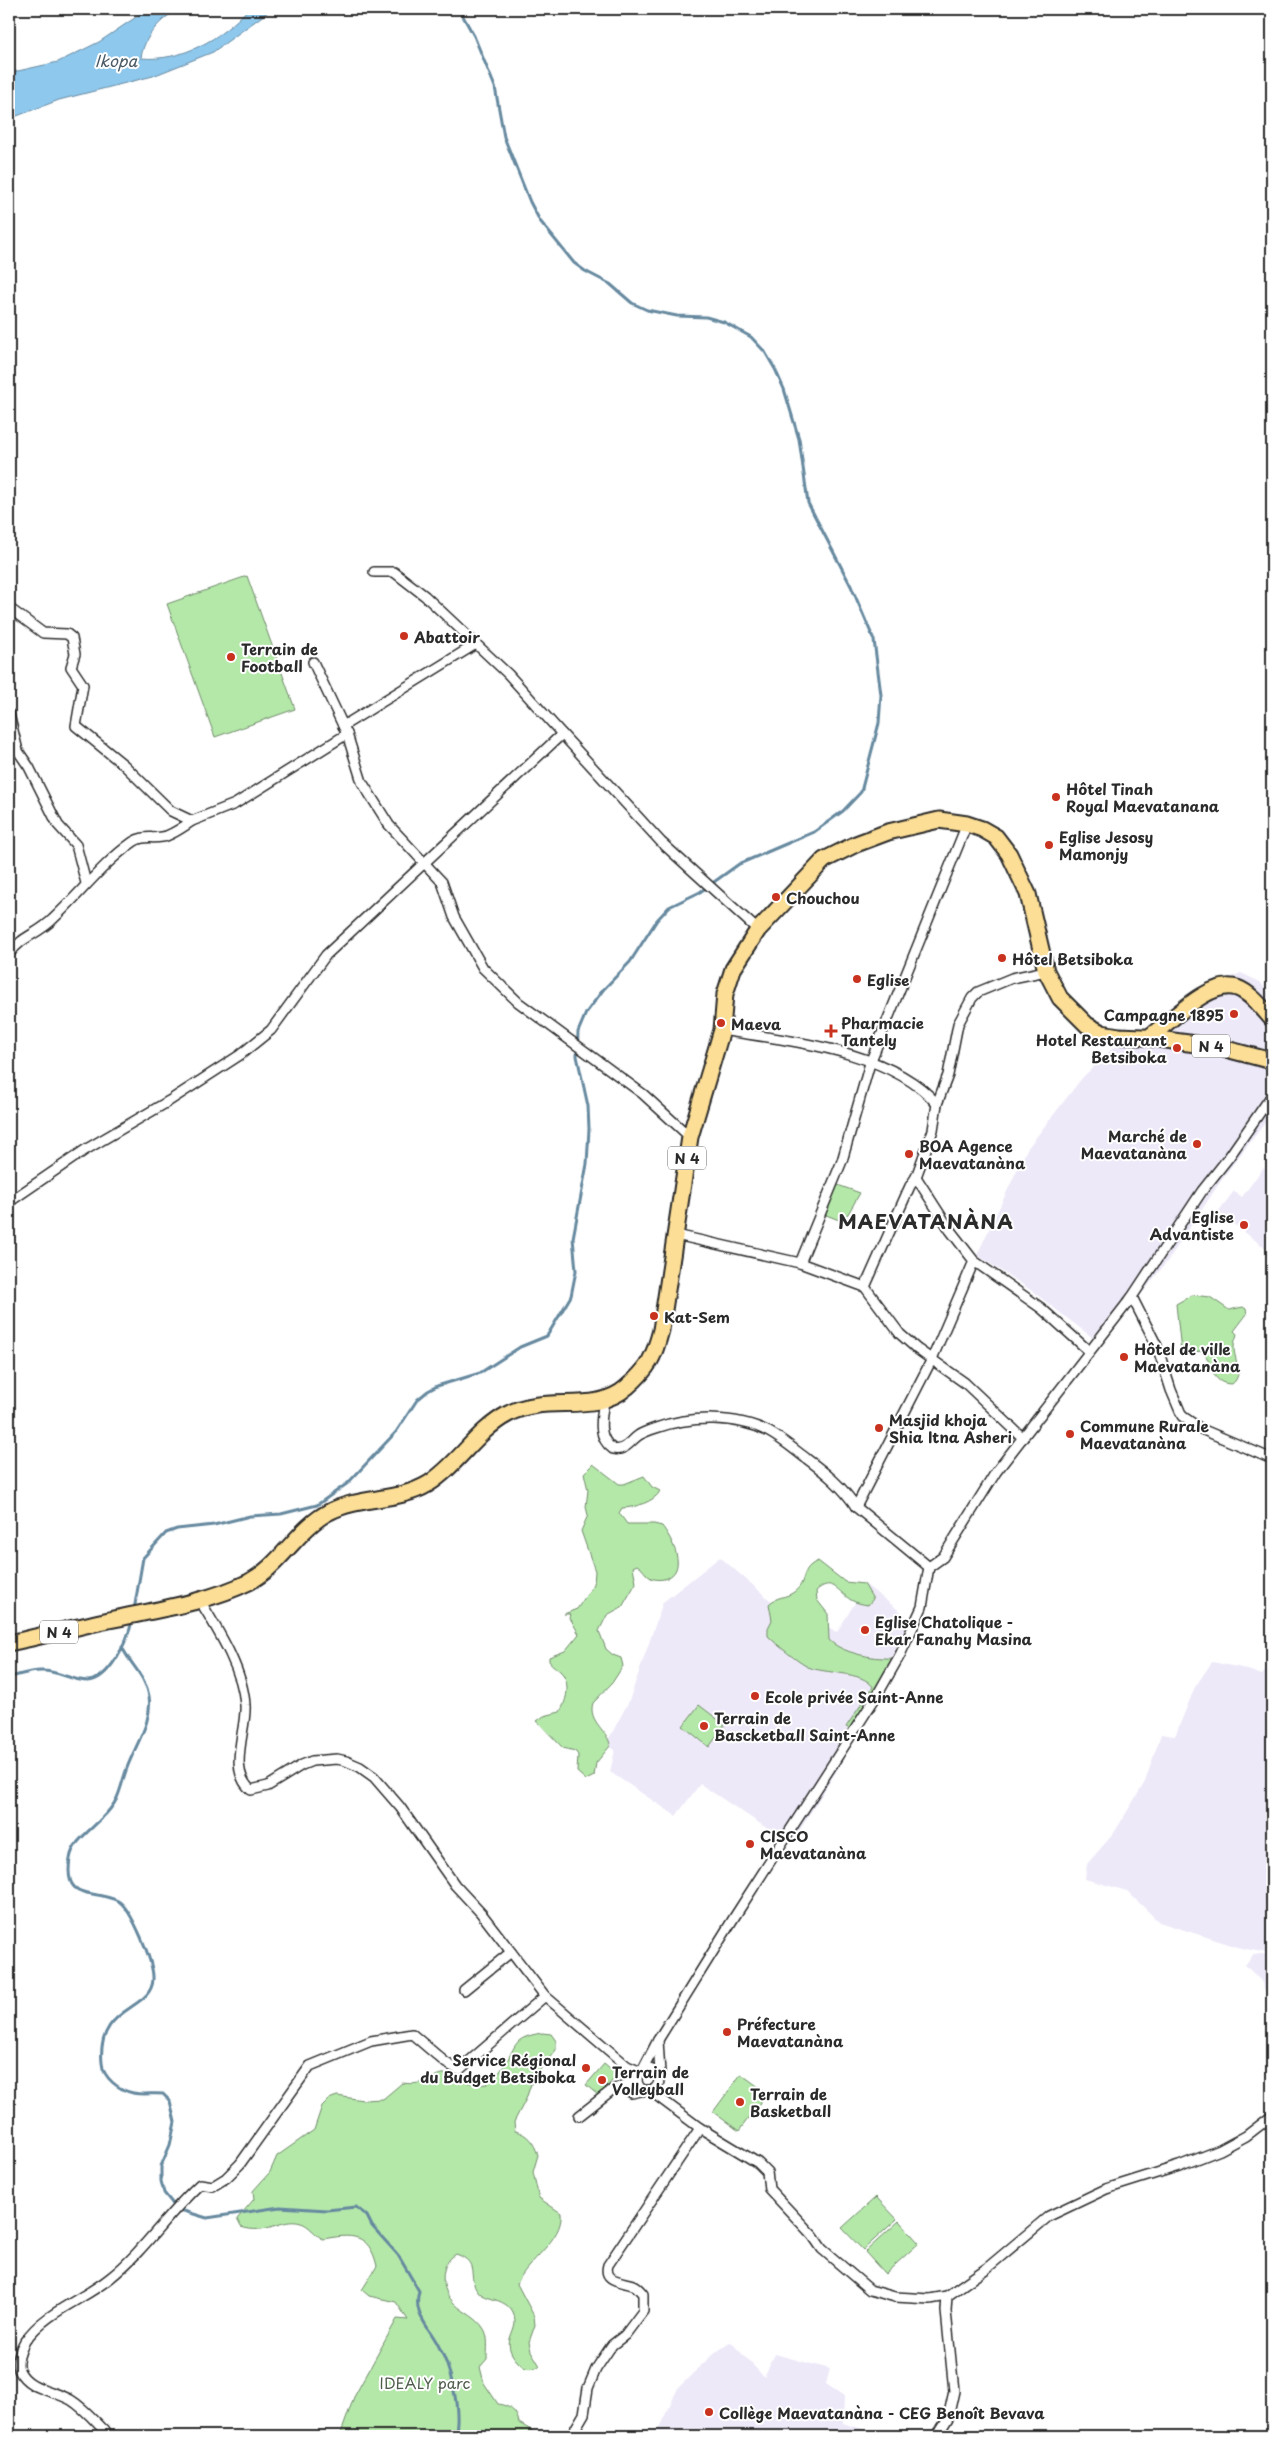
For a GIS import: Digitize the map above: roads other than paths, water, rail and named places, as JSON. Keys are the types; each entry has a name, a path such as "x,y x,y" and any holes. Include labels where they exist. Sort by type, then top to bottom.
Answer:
{"main road":[{"name":"N 4","path":"9,1644 199,1599 250,1581 275,1563 301,1534 329,1512 415,1491 429,1484 451,1466 499,1418 516,1409 541,1403 604,1401 620,1394 641,1376 654,1358 662,1330 690,1137 722,1030 725,994 733,968 758,930 824,860 856,844 898,830 939,820 967,824 996,837 1009,854 1028,894 1046,971 1060,998 1087,1025 1102,1033 1226,1049 1272,1061"},
{"path":"1148,1038 1198,998 1220,988 1230,987 1242,990 1272,1019"}],"street":[{"path":"374,572 394,572 425,596 508,674 611,790 697,876 758,930"},
{"path":"9,608 43,633 68,634 72,638 74,654 71,667 84,684 76,726 124,765 171,811 192,822"},
{"path":"9,954 20,940 37,932 53,920 86,883 133,842 148,836 162,837 235,804 476,644"},
{"path":"313,662 345,730 362,782 389,825 442,882 454,917 483,968 518,1002 592,1054 643,1094 690,1137"},
{"path":"9,714 18,751 29,767 58,825 76,845 86,883"},
{"path":"10,1200 85,1150 168,1101 246,1050 283,1017 326,955 562,734"},
{"path":"800,1263 842,1162 870,1062 967,824"},
{"path":"865,1287 910,1186 916,1177 933,1130 937,1104 948,1075 958,1024 972,998 978,992 1012,978 1046,971"},
{"path":"722,1030 846,1052 899,1075 926,1091 937,1104"},
{"path":"1272,1095 1229,1157 1202,1191 1132,1297 1023,1438 975,1504 943,1557 929,1567 922,1607 900,1655 879,1692 658,2040 640,2074 639,2087 648,2090 700,2128 758,2163 767,2172 768,2188 813,2236 822,2249 870,2290 913,2299 946,2296 987,2268 1050,2216 1106,2190 1179,2166 1220,2150 1252,2132 1272,2116"},
{"path":"916,1177 950,1230 974,1261 1041,1308 1089,1351"},
{"path":"676,1235 800,1263 865,1287 900,1334 965,1383 1023,1438"},
{"path":"856,1507 932,1359 974,1261"},
{"path":"1132,1297 1157,1346 1171,1390 1182,1416 1201,1429 1272,1459"},
{"path":"604,1401 601,1431 604,1440 614,1450 623,1449 641,1434 661,1426 705,1420 748,1425 769,1432 822,1470 846,1492 856,1507 929,1567"},
{"path":"199,1599 227,1647 243,1693 245,1719 240,1752 242,1775 246,1786 251,1790 268,1786 302,1764 312,1761 337,1759 360,1767 374,1776 400,1807 455,1885 481,1914 545,1996 627,2066 640,2074"},
{"path":"464,1990 511,1952"},
{"path":"105,2431 70,2399 28,2382 19,2369 19,2356 25,2342 38,2327 56,2312 91,2292 112,2277 200,2184 213,2186 226,2178 240,2164 310,2066 371,2040 412,2034 446,2063 459,2070 545,1996"},
{"path":"622,2087 632,2093 648,2090 658,2080 660,2073 658,2040"},
{"path":"579,2116 612,2090 622,2087 640,2074 653,2071 675,2108"},
{"path":"571,2436 584,2414 588,2388 596,2369 612,2345 625,2335 643,2311 643,2294 634,2285 621,2283 608,2276 606,2271 608,2265 700,2128"},
{"path":"937,2436 948,2418 954,2391 946,2296"}],"water":[{"name":"Ikopa","path":"148,9 178,9 154,29 149,36 141,58 171,56 186,52 214,38 238,20 248,9 272,9 213,52 153,76 59,100 9,119 9,73 58,62 99,42"}],"waterway":[{"path":"134,1610 143,1558 166,1533 177,1529 214,1525 250,1516 281,1514 317,1505 348,1483 396,1432 417,1400 428,1391 437,1386 480,1373 520,1347 547,1336 571,1296 576,1271 573,1238 587,1164 589,1129 588,1106 577,1056 578,1032 586,1013 603,990 630,962 657,920 669,907 700,892 739,864 814,832 843,811 861,792 879,723 881,695 874,640 851,586 808,503 799,439 784,389 775,369 765,352 751,337 724,322 706,317 677,316 647,310 632,303 610,284 574,263 540,221 530,202 504,137 495,87 474,36 459,9"},
{"path":"9,1677 30,1672 49,1671 82,1681 96,1679 104,1674 117,1657 127,1638 132,1621"},
{"path":"122,1647 147,1689 150,1706 146,1724 130,1759 116,1800 106,1814 74,1847 71,1853 69,1873 71,1882 82,1892 108,1897 118,1901 123,1906 135,1925 146,1949 153,1979 150,1990 144,1998 115,2019 107,2030 102,2044 102,2063 105,2074 122,2089 137,2094 163,2094 170,2101 175,2122 170,2145 161,2166 161,2181 164,2193 177,2209 207,2218 280,2207 327,2210 356,2207 367,2216 372,2226 398,2255 419,2291 419,2312 442,2352 454,2388 457,2414 455,2436"}],"place":[{"name":"Abattoir","path":"404,636"},
{"name":"Terrain de Football","path":"231,657"},
{"name":"Hôtel Tinah Royal Maevatanana","path":"1056,797"},
{"name":"Eglise Jesosy Mamonjy","path":"1049,845"},
{"name":"Chouchou","path":"776,897"},
{"name":"Hôtel Betsiboka","path":"1002,958"},
{"name":"Eglise","path":"857,979"},
{"name":"Campagne 1895","path":"1234,1014"},
{"name":"Maeva","path":"721,1023"},
{"name":"Pharmacie Tantely","path":"831,1031"},
{"name":"Hotel Restaurant Betsiboka","path":"1177,1048"},
{"name":"Marché de Maevatanàna","path":"1197,1144"},
{"name":"BOA Agence Maevatanàna","path":"909,1154"},
{"name":"Eglise Advantiste","path":"1244,1225"},
{"name":"Kat-Sem","path":"654,1316"},
{"name":"Hôtel de ville Maevatanàna","path":"1124,1357"},
{"name":"Masjid khoja Shia Itna Asheri","path":"879,1428"},
{"name":"Commune Rurale Maevatanàna","path":"1070,1434"},
{"name":"Eglise Chatolique - Ekar Fanahy Masina","path":"865,1630"},
{"name":"Ecole privée Saint-Anne","path":"755,1696"},
{"name":"Terrain de Bascketball Saint-Anne","path":"704,1726"},
{"name":"CISCO Maevatanàna","path":"750,1844"},
{"name":"Préfecture Maevatanàna","path":"727,2032"},
{"name":"Service Régional du Budget Betsiboka","path":"586,2068"},
{"name":"Terrain de Volleyball","path":"602,2080"},
{"name":"Terrain de Basketball","path":"740,2102"},
{"name":"Collège Maevatanàna - CEG Benoît Bevava","path":"709,2412"}],"district":[{"name":"MAEVATANÀNA","path":"926,1221"}],"park label":[{"name":"IDEALY parc","path":"425,2382"}]}
